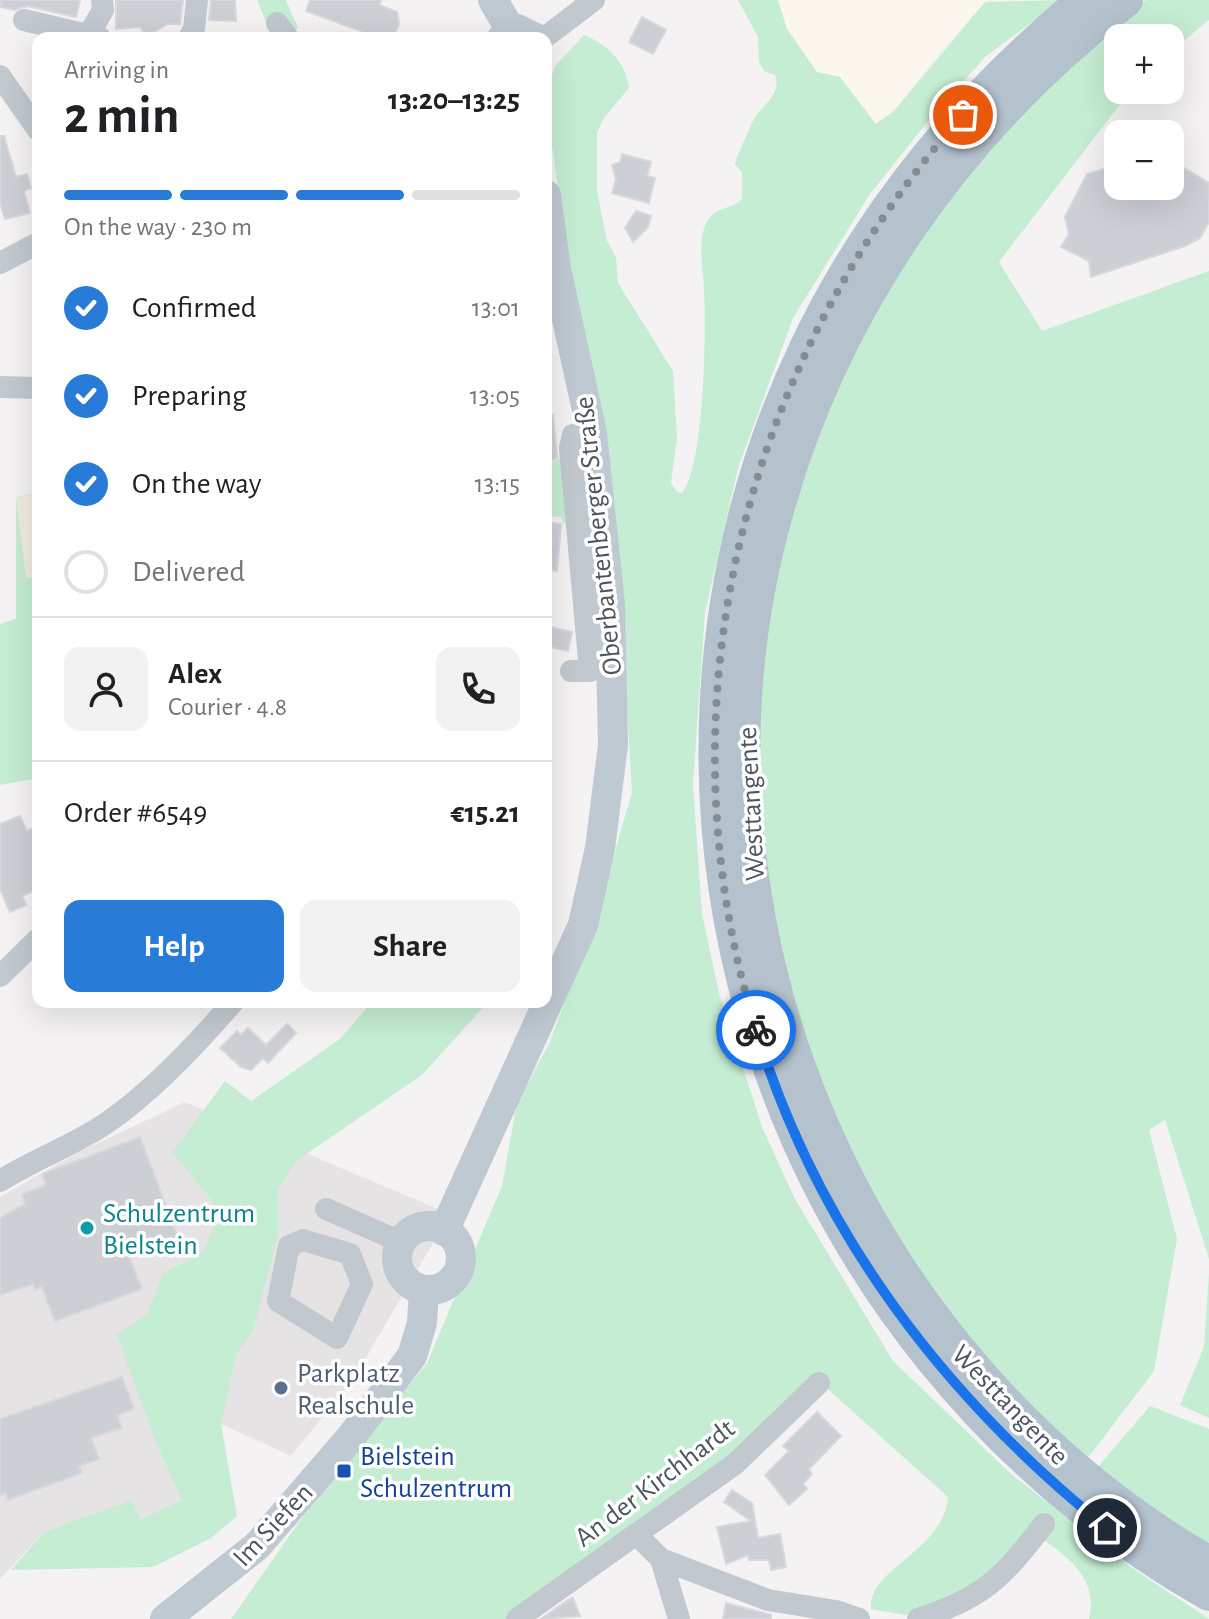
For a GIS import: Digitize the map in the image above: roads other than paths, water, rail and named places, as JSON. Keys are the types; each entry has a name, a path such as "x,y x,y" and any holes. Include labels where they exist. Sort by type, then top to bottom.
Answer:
{"main road":[{"name":"Westtangente","path":"1084,0 1015,59 914,174 855,257 792,381 753,487 730,585 715,739 719,843 734,946 765,1057 818,1184 868,1271 935,1363 1030,1464 1107,1528 1209,1594"},
{"name":"Westtangente","path":"1126,0 1033,79 965,152 904,232 833,358 787,475 759,587 746,691 744,796 755,900 777,1002 829,1145 876,1236 965,1360 1035,1434 1110,1497 1209,1563"},
{"name":"Oberbantenberger Straße","path":"552,239 592,433 614,667 613,745 600,848 583,925 552,993"},
{"name":"Oberbantenberger Straße","path":"444,1231 545,1008"},
{"path":"428,1226 444,1231 460,1250 458,1271 444,1286 424,1290 406,1281 400,1272 397,1252 401,1242 417,1229 428,1226"},
{"name":"Im Siefen","path":"165,1619 257,1546 351,1437 412,1356 422,1323 424,1290"}],"street":[{"path":"95,32 103,10 102,0"},
{"path":"192,32 197,0"},
{"path":"552,32 594,0"},
{"path":"24,20 76,32"},
{"path":"3,88 32,123"},
{"path":"0,263 32,246"},
{"path":"0,387 32,388"},
{"path":"571,671 590,671 570,448 573,435 592,433"},
{"path":"0,976 32,945"},
{"path":"0,1181 115,1116 227,1008"},
{"path":"326,1209 401,1242"},
{"path":"303,1240 350,1254 362,1284 337,1338 278,1301 289,1246 303,1240"},
{"name":"An der Kirchhardt","path":"517,1619 735,1464 819,1383"},
{"path":"918,1619 963,1605 996,1580 1044,1524"},
{"path":"637,1535 661,1559 770,1610 836,1611 859,1619"},
{"path":"661,1559 679,1619"}],"place":[{"name":"Schulzentrum Bielstein","path":"87,1228"},
{"name":"Parkplatz Realschule","path":"281,1388"},
{"name":"Bielstein Schulzentrum","path":"344,1471"}]}
